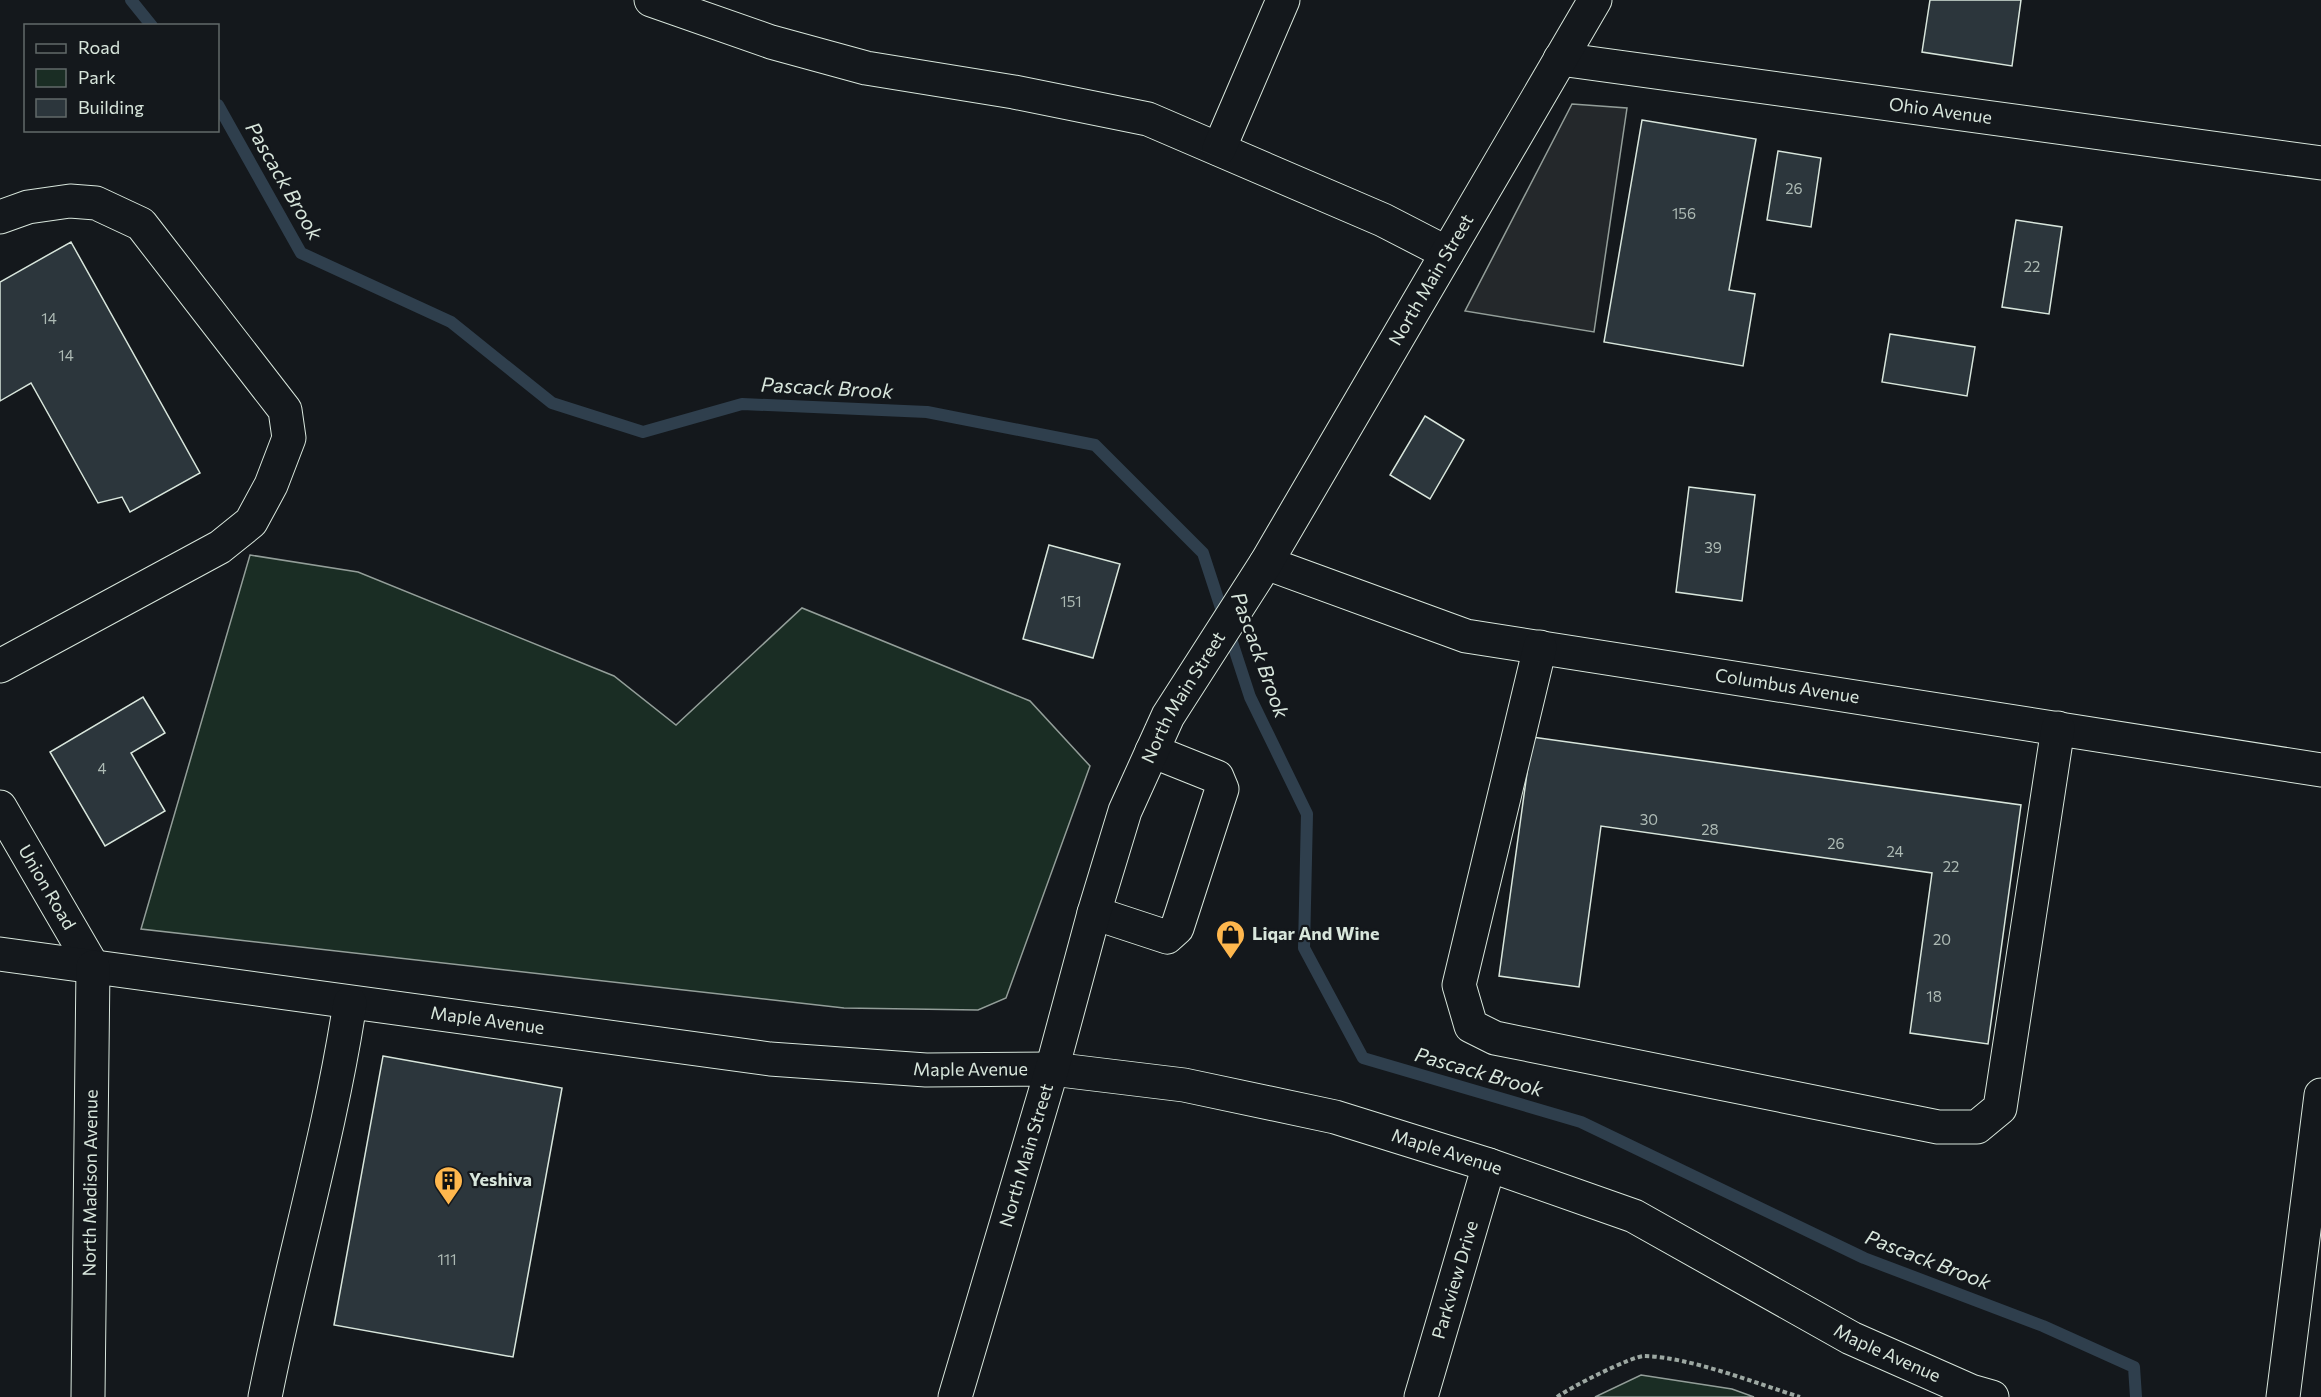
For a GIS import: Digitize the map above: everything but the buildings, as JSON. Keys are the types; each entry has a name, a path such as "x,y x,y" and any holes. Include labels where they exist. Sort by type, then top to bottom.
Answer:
{"street":[{"path":"651,0 771,42 866,68 1014,92 1148,119 1383,220 1447,253"},
{"path":"1219,149 1283,0"},
{"name":"North Main Street","path":"955,1397 1125,811 1168,716 1266,563 1595,0"},
{"name":"Ohio Avenue","path":"1560,59 2321,163"},
{"path":"0,217 28,207 70,201 96,203 141,224 285,410 289,438 271,485 251,522 220,547 0,666"},
{"name":"Columbus Avenue","path":"1266,563 1466,636 2321,770"},
{"path":"1540,647 1459,985 1471,1026 1495,1038 1938,1127 1977,1127 2000,1108 2058,728"},
{"path":"1094,913 1167,937 1177,928 1222,789 1217,777 1152,751"},
{"name":"Union Road","path":"1,810 93,967"},
{"name":"Maple Avenue","path":"0,954 770,1059 926,1070 1052,1069 1184,1085 1335,1117 1489,1165 1634,1216 1851,1338 1971,1391 1992,1397"},
{"name":"North Madison Avenue","path":"88,1397 93,967"},
{"path":"265,1397 281,1316 340,1063 350,1003"},
{"path":"2283,1397 2321,1095"},
{"name":"Parkview Drive","path":"1421,1397 1489,1165"}],"path":[{"path":"1557,1397 1570,1387 1642,1356 1690,1363 1800,1397"}],"green space":[{"path":"250,555 358,572 614,676 676,725 802,608 1030,701 1090,766 1006,998 978,1010 844,1008 141,929"},
{"path":"1641,1375 1732,1389 1754,1397 1595,1397"}],"shaded area":[{"path":"1572,104 1627,108 1594,332 1465,311"}],"waterway":[{"name":"Pascack Brook","path":"131,0 150,24"},
{"name":"Pascack Brook","path":"219,107 301,253 451,322 552,403 643,432 742,404 927,412 1095,445 1203,553 1250,697 1307,814 1304,948 1363,1058 1581,1122 1864,1258 2043,1326 2134,1367 2136,1397"}],"place":[{"name":"Liqar And Wine","path":"1231,960"},
{"name":"Yeshiva","path":"448,1206"}]}
